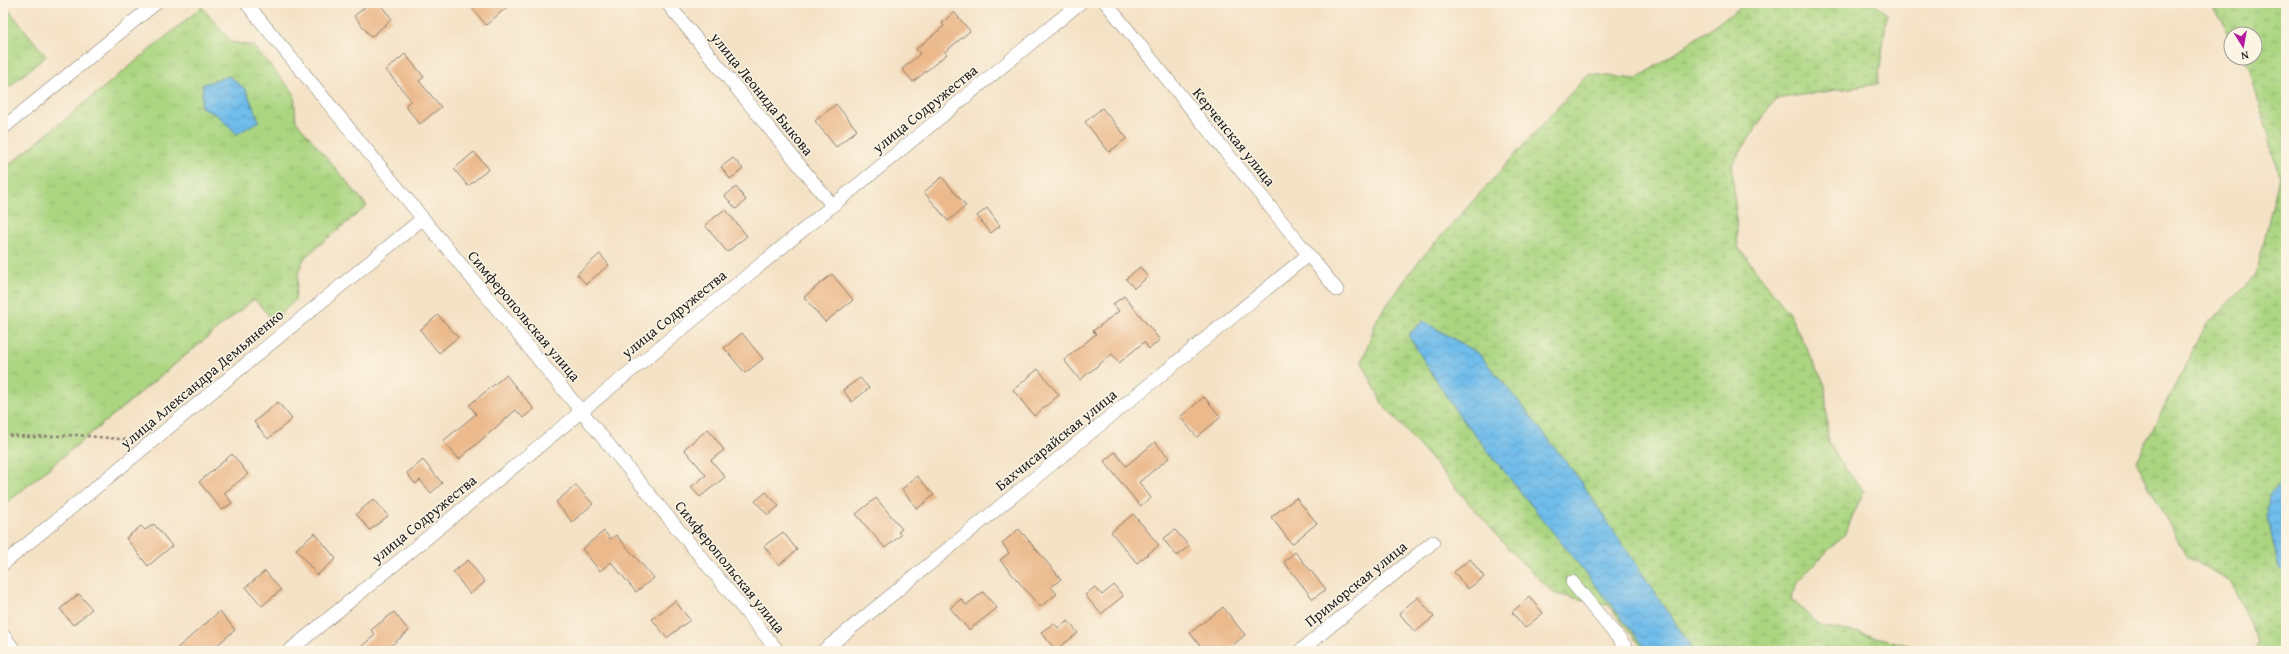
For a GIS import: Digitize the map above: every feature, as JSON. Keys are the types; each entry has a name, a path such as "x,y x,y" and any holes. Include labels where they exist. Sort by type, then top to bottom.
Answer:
{"street":[{"path":"3,128 156,3"},
{"name":"Симферопольская улица","path":"246,3 582,410 778,651"},
{"name":"улица Леонида Быкова","path":"667,3 832,205"},
{"name":"улица Содружества","path":"289,651 1080,3"},
{"name":"Керченская улица","path":"1106,3 1337,290"},
{"name":"улица Александра Демьяненко","path":"3,564 422,218"},
{"name":"Бахчисарайская улица","path":"823,651 1308,254"},
{"name":"Приморская улица","path":"1300,651 1433,542"},
{"path":"1572,582 1629,651"},
{"path":"3,635 15,651"}],"path":[{"path":"3,435 32,437 77,435 151,442"}],"green space":[{"path":"3,3 46,56 3,92"},
{"path":"1747,3 1874,3 1887,14 1878,84 1775,99 1732,164 1738,247 1788,312 1825,385 1828,442 1845,468 1864,491 1844,535 1799,580 1791,599 1820,626 1860,633 1931,651 1645,651 1608,605 1555,594 1513,554 1382,403 1362,362 1377,319 1417,263 1588,74 1637,79"},
{"path":"2210,3 2286,3 2286,651 2254,651 2258,642 2231,582 2186,556 2136,461 2206,325 2256,275 2279,177 2248,66 2263,66 2263,26 2224,26"},
{"path":"202,7 231,42 253,46 294,93 296,121 367,206 305,257 299,270 295,300 274,321 254,299 3,506 3,170"}],"water":[{"path":"229,76 246,90 259,121 237,134 217,115 201,107 203,84"},
{"path":"1423,321 1478,353 1520,403 1577,476 1694,651 1648,651 1455,410 1408,335"},
{"path":"2283,481 2286,482 2286,574 2279,568 2267,516 2269,494"}],"building":[{"path":"370,3 379,3 392,19 371,37 354,16"},
{"path":"468,3 512,3 486,25"},
{"path":"954,12 970,31 945,52 947,54 913,82 902,69 920,54 916,49 944,26 942,23"},
{"path":"405,54 424,77 419,81 441,107 420,124 405,106 411,100 386,70"},
{"path":"836,104 857,130 836,147 815,121"},
{"path":"1102,108 1127,138 1109,152 1085,122"},
{"path":"474,152 489,169 468,186 454,169"},
{"path":"733,158 743,169 730,179 721,167"},
{"path":"942,177 966,206 948,221 924,192"},
{"path":"736,187 746,200 736,209 725,196"},
{"path":"987,208 1000,226 991,233 977,216"},
{"path":"725,209 747,236 727,252 705,225"},
{"path":"600,254 609,265 586,284 577,274"},
{"path":"1140,267 1148,277 1134,288 1126,279"},
{"path":"832,274 853,300 825,322 804,297"},
{"path":"1124,296 1160,340 1149,349 1144,342 1119,363 1112,354 1080,380 1064,360 1096,334 1093,331 1119,311 1113,304"},
{"path":"438,315 458,337 439,353 420,330"},
{"path":"742,333 763,359 745,373 724,348"},
{"path":"1038,369 1059,395 1034,416 1013,390"},
{"path":"506,375 534,409 523,418 516,410 459,459 443,441 476,414 469,405"},
{"path":"860,378 869,388 852,402 843,390"},
{"path":"1204,397 1221,417 1197,437 1180,417"},
{"path":"278,402 292,419 268,439 254,422"},
{"path":"708,429 724,450 711,460 725,477 700,497 691,487 706,475 684,449"},
{"path":"1155,442 1169,458 1139,482 1151,498 1140,506 1104,461 1115,452 1126,466"},
{"path":"232,454 248,474 224,493 232,503 222,510 199,482"},
{"path":"423,460 442,483 431,493 420,480 415,484 407,473"},
{"path":"917,476 934,495 917,509 902,489"},
{"path":"576,485 593,504 572,522 556,502"},
{"path":"766,492 779,506 768,515 755,501"},
{"path":"876,498 902,529 898,532 901,535 885,548 856,514"},
{"path":"1296,498 1317,523 1292,544 1271,517"},
{"path":"374,499 388,516 370,530 356,514"},
{"path":"1133,514 1159,545 1137,563 1111,532"},
{"path":"154,524 172,546 148,566 126,538 141,526 145,530"},
{"path":"1019,529 1061,579 1051,587 1057,594 1040,607 1000,560 1009,553 1002,543"},
{"path":"1175,530 1189,546 1177,556 1163,539"},
{"path":"604,531 610,539 616,535 654,578 636,592 611,562 600,571 582,549"},
{"path":"783,532 797,550 779,565 764,546"},
{"path":"315,533 336,559 317,575 296,549"},
{"path":"1295,552 1326,589 1313,599 1284,562"},
{"path":"1470,559 1484,577 1468,589 1454,572"},
{"path":"468,560 485,582 470,594 453,572"},
{"path":"265,571 281,590 262,606 246,587"},
{"path":"1114,585 1123,596 1101,614 1085,595 1095,587 1102,595"},
{"path":"983,592 997,608 969,630 950,608 961,599 966,605"},
{"path":"79,594 92,609 73,625 60,609"},
{"path":"1418,597 1434,617 1415,632 1399,613"},
{"path":"1529,597 1543,613 1525,628 1512,612"},
{"path":"675,601 690,620 667,638 652,619"},
{"path":"1223,607 1245,635 1226,651 1204,651 1190,633"},
{"path":"220,611 235,630 210,651 174,651"},
{"path":"394,612 409,631 384,651 356,651 375,635 371,630"},
{"path":"1068,621 1078,633 1056,650 1041,632 1054,623 1058,628"}]}
